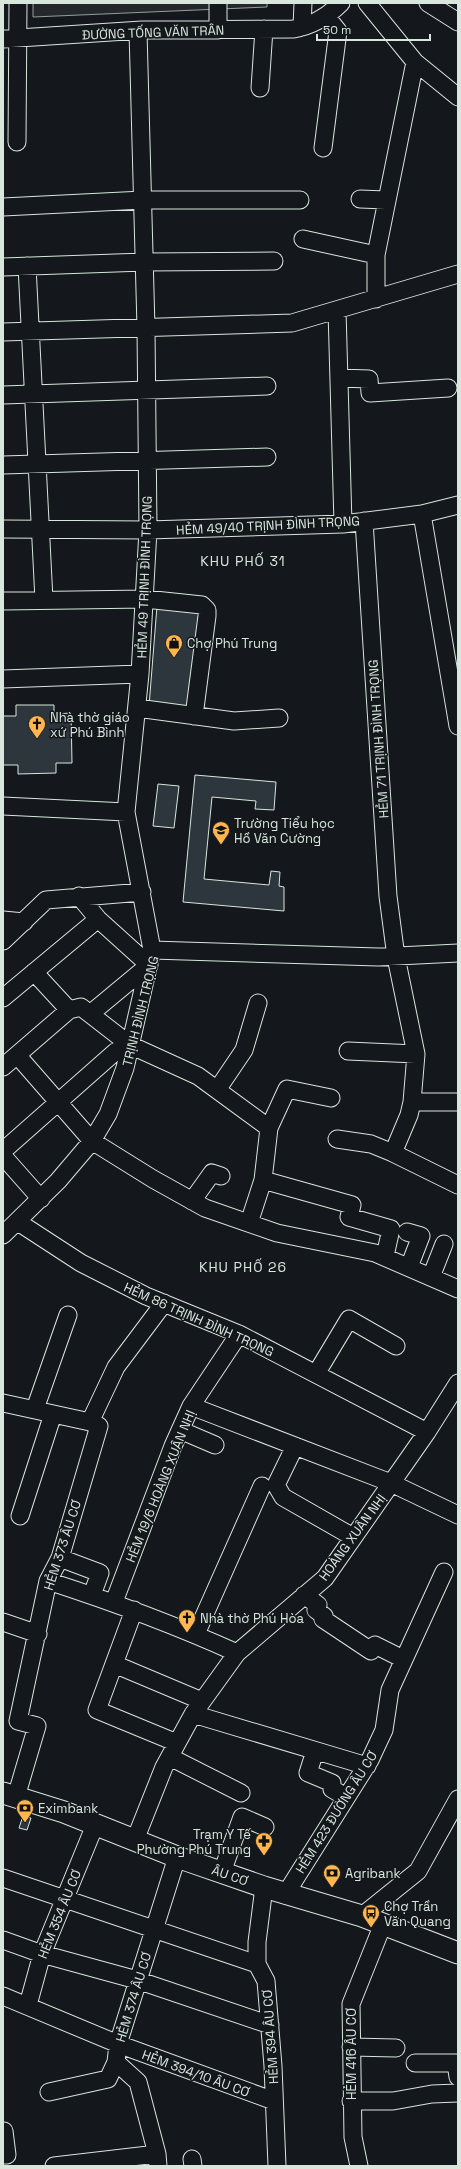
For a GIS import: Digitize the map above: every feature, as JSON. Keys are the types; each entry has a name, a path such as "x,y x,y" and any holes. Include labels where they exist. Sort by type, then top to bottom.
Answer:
{"main road":[{"name":"ÂU CƠ","path":"9,1795 64,1812 177,1857 285,1895 362,1916 458,1953"}],"street":[{"path":"17,142 11,39 18,3"},
{"path":"218,3 218,30"},
{"path":"303,3 302,27 326,16 341,3"},
{"path":"367,3 415,62 458,97"},
{"path":"428,3 458,22"},
{"path":"323,148 338,31 326,16"},
{"name":"ĐƯỜNG TỐNG VĂN TRÂN","path":"11,39 138,31 302,27"},
{"path":"260,88 264,29"},
{"name":"HẺM 49 TRỊNH ĐÌNH TRỌNG","path":"138,31 146,328 148,530 146,599 137,708 126,812 142,892 151,958"},
{"path":"376,299 376,255 415,62"},
{"path":"360,198 386,200"},
{"path":"3,207 143,200 300,200"},
{"path":"303,239 376,255"},
{"path":"3,267 144,262 274,260"},
{"path":"27,266 44,600"},
{"path":"3,332 292,323 458,274"},
{"path":"337,310 343,524"},
{"path":"339,378 369,379 370,393 448,388"},
{"path":"3,395 267,386"},
{"path":"3,465 267,457"},
{"name":"HẺM 49/40 TRỊNH ĐÌNH TRỌNG","path":"3,529 40,528 148,530 343,524 422,514 458,505"},
{"path":"422,514 458,726"},
{"name":"HẺM 71 TRỊNH ĐÌNH TRỌNG","path":"364,521 388,896 396,957 416,1054 412,1102 409,1115 393,1153"},
{"path":"3,601 146,599 202,605 207,610 207,616 194,716"},
{"path":"3,679 140,674"},
{"path":"137,708 234,721 279,718"},
{"path":"3,806 126,812"},
{"path":"3,941 46,900 79,896 142,892"},
{"path":"79,896 98,919 151,958 90,1014"},
{"path":"3,998 98,919"},
{"path":"3,920 24,922"},
{"name":"TRỊNH ĐÌNH TRỌNG","path":"3,1235 41,1199 92,1141 115,1100 151,958 396,957 458,953"},
{"path":"34,972 70,1010"},
{"path":"217,1090 244,1050 258,1003"},
{"path":"3,1067 70,1010 81,1007 130,1045 198,1076 269,1128"},
{"path":"3,1151 115,1052 130,1045"},
{"path":"348,1051 416,1054"},
{"path":"17,1055 92,1141 153,1179 205,1208 277,1233 385,1256 458,1289"},
{"path":"249,1223 263,1180 269,1128 287,1089 331,1098"},
{"path":"412,1102 458,1102"},
{"path":"337,1139 371,1144 393,1153 458,1185"},
{"path":"3,1156 41,1199"},
{"path":"192,1201 212,1173 221,1176"},
{"path":"263,1180 352,1205 350,1217 391,1229 385,1256"},
{"name":"HẺM 86 TRỊNH ĐÌNH TRỌNG","path":"18,1222 81,1263 164,1303 239,1334 427,1432"},
{"path":"407,1232 421,1236 409,1267"},
{"path":"431,1277 444,1245"},
{"path":"3,1403 90,1422 116,1367 164,1303"},
{"path":"35,1409 68,1315"},
{"path":"316,1374 349,1319 396,1346"},
{"name":"HẺM 19/6 HOÀNG XUÂN NHỊ","path":"114,1602 180,1430 191,1406 239,1334"},
{"name":"HOÀNG XUÂN NHỊ","path":"135,1840 174,1750 197,1708 237,1653 325,1578 427,1432 458,1383"},
{"path":"191,1406 391,1483 458,1515"},
{"path":"20,1516 53,1414"},
{"name":"HẺM 373 ÂU CƠ","path":"9,1795 37,1726 18,1721 38,1634 48,1580 60,1558 99,1426 90,1422"},
{"path":"180,1430 215,1445"},
{"path":"295,1446 276,1485 283,1497 353,1537"},
{"path":"196,1634 262,1486"},
{"path":"60,1558 100,1573 92,1595"},
{"name":"HẺM 423 ĐƯỜNG ÂU CƠ","path":"285,1895 366,1766 384,1730 390,1690 444,1572"},
{"path":"48,1580 114,1602 196,1634 237,1653"},
{"path":"304,1596 318,1605 316,1610 324,1616 323,1619 371,1651 375,1645 403,1659"},
{"path":"134,1610 97,1710 174,1750 242,1792"},
{"path":"3,1622 38,1634"},
{"path":"114,1664 197,1708 315,1751 366,1766"},
{"path":"315,1751 308,1773 332,1783 332,1789 346,1797"},
{"path":"362,1916 418,1871 458,1799"},
{"path":"222,1872 242,1817 265,1827"},
{"name":"HẺM 354 ÂU CƠ","path":"28,2005 42,1954 95,1825"},
{"name":"HẺM 374 ÂU CƠ","path":"49,2092 108,2079 116,2062 118,2044 137,1980 177,1857"},
{"path":"3,1878 256,1964 257,1942 264,1887"},
{"name":"HẺM 416 ÂU CƠ","path":"359,2166 352,2137 351,2004 383,1924"},
{"path":"3,1940 42,1954 137,1980 270,2025"},
{"name":"HẺM 394 ÂU CƠ","path":"256,1964 266,1981 270,2025 277,2166"},
{"name":"HẺM 394/10 ÂU CƠ","path":"3,1996 28,2005 118,2044 274,2101"},
{"path":"351,2047 396,2048"},
{"path":"54,2166 157,2160 138,2082 116,2062"},
{"path":"415,2063 456,2063 458,2077"},
{"path":"351,2102 393,2101 432,2094 458,2093"},
{"path":"3,2155 7,2155 4,2131"}],"shaded area":[{"path":"33,3 267,3 267,7 33,17"}],"building":[{"name":"Chợ Phú Trung","path":"157,606 199,609 191,710 149,706"},
{"name":"Nhà thờ giáo xứ Phú Bình","path":"16,705 54,705 54,714 71,713 72,763 56,763 56,773 18,774 18,765 3,765 3,716 16,716"},
{"path":"195,775 276,782 274,810 255,809 256,801 212,797 204,879 269,885 271,871 280,872 279,886 284,887 284,911 183,902"},
{"path":"158,784 179,786 174,828 153,826"},
{"name":"Eximbank","path":"23,1816 31,1818 27,1830 19,1828"}],"place":[{"name":"Chợ Phú Trung","path":"174,658"},
{"name":"Nhà thờ giáo xứ Phú Bình","path":"37,739"},
{"name":"Trường Tiểu học Hồ Văn Cường","path":"221,845"},
{"name":"Nhà thờ Phú Hòa","path":"187,1633"},
{"name":"Eximbank","path":"25,1823"},
{"name":"Trạm Y Tế Phường Phú Trung","path":"264,1856"},
{"name":"Agribank","path":"332,1888"},
{"name":"Chợ Trần Văn Quang","path":"371,1928"}],"district":[{"name":"KHU PHỐ 31","path":"243,561"},
{"name":"KHU PHỐ 26","path":"243,1267"}]}
